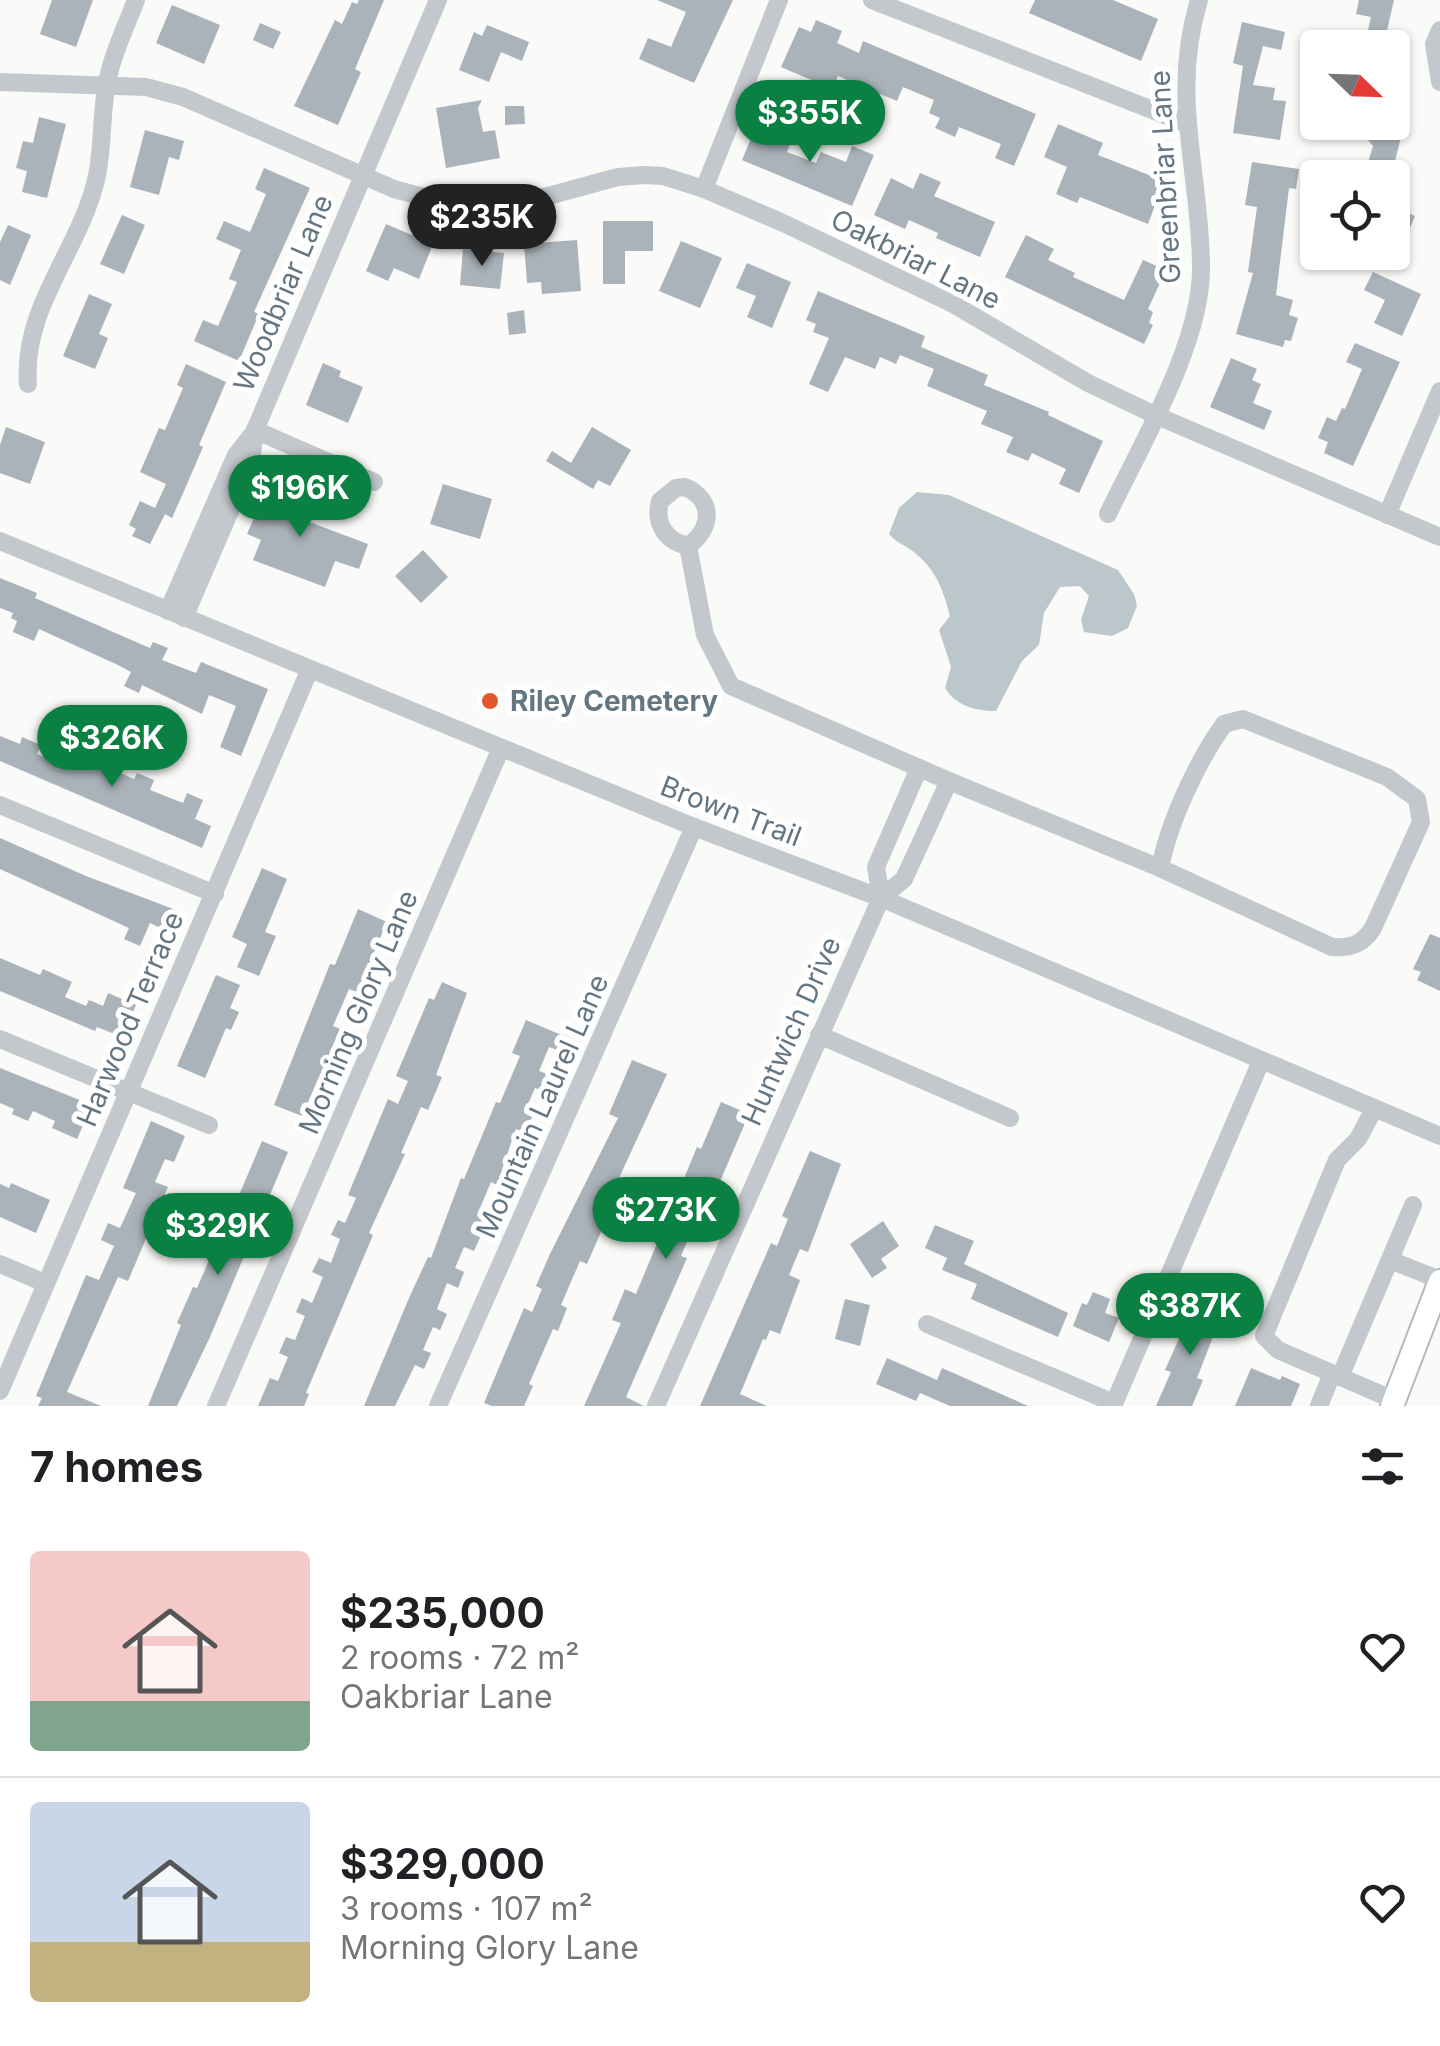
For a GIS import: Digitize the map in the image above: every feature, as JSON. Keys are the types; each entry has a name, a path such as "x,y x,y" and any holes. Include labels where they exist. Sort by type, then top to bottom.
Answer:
{"main road":[{"path":"1393,1403 1440,1281"}],"street":[{"path":"28,384 26,360 36,320 97,178 106,86 136,0"},
{"name":"Woodbriar Lane","path":"176,614 236,455 255,430 438,0"},
{"path":"704,190 779,0"},
{"path":"872,0 1188,124"},
{"name":"Greenbriar Lane","path":"1108,514 1155,416 1196,312 1202,268 1184,78 1190,31 1200,0"},
{"path":"1440,30 1434,44 1440,82"},
{"name":"Oakbriar Lane","path":"0,82 146,86 183,98 394,190 457,206 526,202 618,177 663,176 781,222 953,304 1088,383 1155,416 1440,537"},
{"path":"1388,515 1440,391"},
{"path":"255,430 374,482"},
{"name":"Brown Trail","path":"0,541 694,827 880,898 1440,1136"},
{"path":"688,546 705,635 731,686 1160,868 1332,948 1364,942 1374,928 1421,822 1417,799 1386,777 1275,730 1243,719 1224,724 1209,745 1172,828 1160,868"},
{"name":"Harwood Terrace","path":"0,1391 310,669"},
{"name":"Morning Glory Lane","path":"216,1406 412,960 500,748"},
{"path":"880,898 876,867 920,768"},
{"path":"880,898 904,879 950,781"},
{"path":"0,805 214,894"},
{"name":"Mountain Laurel Lane","path":"438,1406 694,827"},
{"name":"Huntwich Drive","path":"656,1406 880,898"},
{"path":"819,1035 1010,1118"},
{"path":"0,1039 209,1125"},
{"path":"927,1324 1113,1405 1261,1061"},
{"path":"1374,1109 1358,1139 1337,1160 1264,1336 1278,1350 1393,1403"},
{"path":"1319,1406 1414,1205"},
{"path":"1390,1260 1440,1281"},
{"path":"0,1264 45,1283"}],"shaded area":[{"path":"917,492 949,495 1118,570 1137,606 1128,628 1112,636 1084,632 1081,620 1089,596 1080,586 1060,587 1044,613 1039,645 1022,661 996,711 961,703 945,688 951,667 939,630 950,616 942,589 923,560 889,534 899,508"}],"building":[{"path":"52,0 93,0 76,47 40,34"},
{"path":"359,0 384,0 355,69 361,72 338,125 294,106 335,20 342,24 352,2 357,4"},
{"path":"657,0 733,0 694,83 639,59 648,38 671,47 686,12"},
{"path":"1035,0 1113,0 1158,19 1141,61 1029,13"},
{"path":"1359,0 1394,0 1387,30 1368,30 1371,17 1356,14"},
{"path":"172,5 220,25 204,64 156,43"},
{"path":"816,20 842,31 837,43 859,53 863,41 1036,114 1014,166 995,158 1001,144 959,127 955,137 935,128 940,118 929,113 934,100 903,87 897,101 838,76 832,89 781,67 799,27 811,32"},
{"path":"1242,22 1285,32 1281,50 1263,46 1253,85 1275,88 1273,100 1286,101 1280,140 1233,133 1243,66 1233,63"},
{"path":"260,23 281,32 273,49 253,40"},
{"path":"487,25 529,42 522,61 501,52 489,82 459,70 474,32 482,36"},
{"path":"482,100 478,108 483,132 495,130 500,158 446,168 436,108"},
{"path":"505,106 524,106 525,124 505,125"},
{"path":"39,117 66,124 47,198 22,192 27,171 16,168 23,141 33,143"},
{"path":"778,119 797,127 787,152 816,163 821,152 846,162 852,146 874,155 852,206 742,160 752,136 768,142"},
{"path":"1058,124 1103,143 1098,155 1164,181 1148,224 1080,197 1077,203 1056,194 1067,167 1044,157"},
{"path":"145,130 184,141 179,160 169,157 159,195 130,187"},
{"path":"1368,140 1400,140 1395,160 1369,160 1373,146"},
{"path":"1252,162 1299,169 1296,189 1289,188 1276,295 1293,300 1289,315 1298,318 1291,341 1285,340 1283,347 1236,334 1253,273 1248,272 1257,207 1245,205"},
{"path":"264,168 310,188 254,312 259,314 239,361 194,341 203,320 218,326 237,282 229,279 241,250 216,239 224,221 250,232 266,194 255,189"},
{"path":"920,173 941,182 934,196 995,222 980,257 936,238 938,233 909,220 905,229 874,215 891,178 913,189"},
{"path":"122,215 145,225 124,274 100,264"},
{"path":"603,221 653,221 653,251 625,251 625,284 603,284"},
{"path":"386,224 433,244 419,279 394,268 388,281 366,271"},
{"path":"8,225 31,235 10,285 0,280 0,242"},
{"path":"1026,235 1054,249 1048,260 1075,273 1073,277 1124,300 1143,260 1166,270 1148,309 1153,312 1149,323 1153,325 1144,344 1005,277"},
{"path":"577,240 581,291 542,294 541,282 527,283 524,244"},
{"path":"681,241 722,258 700,308 659,291"},
{"path":"463,249 504,253 500,289 460,285"},
{"path":"747,263 791,282 772,328 747,317 756,296 736,288"},
{"path":"1373,272 1421,294 1402,336 1374,323 1385,300 1364,290"},
{"path":"818,291 925,336 921,347 988,375 984,385 1049,412 1048,415 1103,441 1079,493 1059,484 1066,469 1032,453 1028,461 1006,452 1013,437 981,424 987,411 927,386 934,369 900,355 896,364 880,357 875,369 845,357 828,392 809,384 829,338 813,332 816,324 806,320"},
{"path":"89,294 112,304 99,334 108,338 95,369 63,356"},
{"path":"524,310 526,333 509,335 507,313"},
{"path":"1355,343 1400,362 1353,466 1324,453 1328,442 1318,438 1327,417 1336,421 1345,409 1362,369 1346,362"},
{"path":"1231,358 1257,369 1252,380 1261,384 1253,403 1272,411 1264,430 1210,407"},
{"path":"323,363 341,371 339,377 363,387 348,423 306,405"},
{"path":"186,364 226,382 172,518 165,514 150,544 132,536 136,529 129,525 140,501 155,508 166,484 140,472 159,428 165,430 183,388 177,385"},
{"path":"6,427 45,442 30,484 0,473 0,445"},
{"path":"592,427 631,450 610,486 598,480 593,489 546,461 552,451 571,463"},
{"path":"443,484 492,499 480,539 430,524"},
{"path":"268,486 311,504 304,520 368,544 359,569 335,561 325,587 253,560 261,540 247,534"},
{"path":"423,550 448,577 421,603 395,576"},
{"path":"0,578 37,593 35,598 150,648 153,642 168,648 162,660 196,673 201,662 268,689 241,756 220,747 236,706 209,695 202,714 142,685 139,693 124,686 131,672 39,629 34,641 13,632 17,621 11,618 13,613 0,608"},
{"path":"0,736 20,744 22,737 41,745 37,754 68,767 74,753 134,779 137,773 154,780 150,790 183,803 187,793 203,800 195,819 211,826 202,848 0,761"},
{"path":"0,838 176,910 167,931 150,923 140,946 124,939 129,928 0,869"},
{"path":"262,868 287,879 265,932 276,936 259,976 237,967 247,944 232,937"},
{"path":"358,909 387,922 357,992 349,989 333,1026 340,1029 302,1116 274,1105 330,964 335,965"},
{"path":"1430,934 1440,938 1440,991 1417,980 1421,972 1413,969"},
{"path":"0,958 40,975 43,969 72,982 65,997 86,1006 89,1000 103,1006 108,993 136,1005 122,1037 97,1027 95,1031 0,991"},
{"path":"216,975 240,985 230,1008 239,1012 231,1030 226,1028 205,1078 177,1066"},
{"path":"442,982 467,993 436,1075 442,1077 428,1110 421,1107 401,1153 405,1154 369,1233 373,1235 306,1393 309,1394 304,1406 258,1406 270,1378 278,1381 288,1357 279,1353 286,1337 295,1340 305,1316 296,1312 302,1298 312,1303 323,1277 312,1272 319,1258 331,1263 340,1239 331,1235 338,1220 345,1223 356,1198 348,1195 388,1099 398,1104 408,1081 396,1076 429,998 434,1000"},
{"path":"526,1020 566,1037 560,1051 549,1047 539,1071 550,1075 543,1091 535,1088 524,1113 532,1117 526,1133 516,1129 502,1169 508,1171 502,1187 491,1182 480,1208 491,1213 474,1251 464,1247 455,1268 464,1272 458,1288 447,1283 437,1309 447,1314 440,1330 433,1327 423,1350 431,1353 424,1369 415,1365 395,1406 364,1406 409,1298 428,1257 431,1258 461,1178 464,1179 520,1056 512,1053"},
{"path":"632,1060 667,1074 613,1191 618,1193 587,1264 580,1261 561,1305 567,1308 558,1331 553,1329 529,1384 533,1386 524,1406 484,1403 524,1308 532,1312 542,1289 536,1286 550,1254 618,1118 609,1114"},
{"path":"0,1068 92,1105 77,1139 52,1128 55,1121 33,1111 28,1121 0,1103"},
{"path":"721,1102 749,1114 700,1228 694,1225 681,1256 687,1258 626,1397 644,1406 584,1406 621,1323 612,1320 625,1289 636,1294 697,1147 701,1149"},
{"path":"151,1121 185,1136 174,1162 165,1159 155,1182 168,1187 128,1281 118,1277 67,1392 101,1406 38,1406 42,1398 36,1396 86,1275 99,1280 114,1246 101,1240 108,1223 120,1228 136,1193 123,1188"},
{"path":"262,1141 288,1152 210,1337 177,1406 148,1406 181,1325 177,1323 220,1240"},
{"path":"810,1151 841,1164 808,1252 800,1249 789,1275 800,1280 780,1334 770,1330 763,1339 740,1394 767,1406 700,1406 771,1243 777,1246 788,1219 782,1216"},
{"path":"11,1183 50,1200 36,1233 0,1217 0,1184 9,1188"},
{"path":"883,1221 899,1246 881,1259 887,1268 872,1278 850,1244"},
{"path":"935,1225 974,1241 964,1264 1068,1313 1058,1337 971,1299 977,1284 942,1270 947,1258 925,1248"},
{"path":"1093,1292 1110,1299 1105,1313 1119,1318 1109,1342 1073,1326 1082,1303 1087,1305"},
{"path":"845,1299 870,1305 860,1346 835,1339"},
{"path":"1195,1303 1222,1314 1197,1378 1203,1380 1192,1406 1156,1406 1171,1372 1165,1370"},
{"path":"887,1358 937,1380 942,1368 1028,1406 950,1406 920,1393 916,1401 876,1384"},
{"path":"1251,1368 1300,1384 1291,1406 1235,1406"}],"place":[{"name":"Riley Cemetery","path":"490,701"}]}
